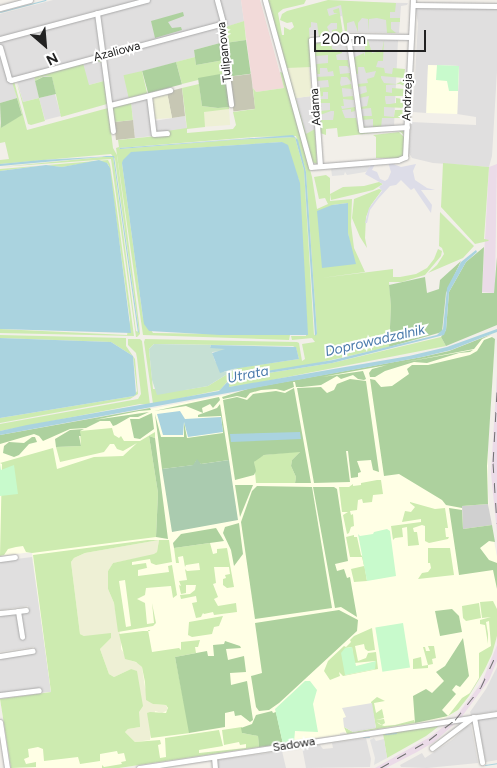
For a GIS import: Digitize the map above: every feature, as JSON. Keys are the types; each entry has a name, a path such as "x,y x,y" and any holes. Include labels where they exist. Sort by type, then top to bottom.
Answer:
{"street":[{"path":"0,8 30,0"},
{"path":"0,39 147,0"},
{"name":"Tulipanowa","path":"217,0 223,23 221,30 230,104"},
{"path":"265,0 311,167 320,166"},
{"path":"413,2 468,2 497,6"},
{"name":"Andrzeja","path":"320,166 398,160 406,155 413,2"},
{"path":"97,13 113,131"},
{"name":"Azaliowa","path":"0,47 10,80 223,23"},
{"path":"407,127 362,131 348,36 411,37"},
{"name":"Adama","path":"320,166 311,40 348,36"},
{"path":"110,105 170,90"},
{"path":"149,96 154,134 166,133"},
{"path":"0,559 15,557"},
{"path":"0,613 26,610"},
{"path":"18,611 22,637"},
{"path":"0,656 33,651"},
{"path":"0,695 39,690"},
{"name":"Sadowa","path":"139,768 497,714"},
{"path":"432,748 474,717 482,762"},
{"path":"0,722 7,768"},
{"path":"214,757 215,768"}],"shaded area":[{"path":"53,0 241,0 244,21 218,30 220,43 194,50 195,57 125,76 130,98 107,104 104,81 89,85 34,76 39,98 23,102 17,81 13,82 17,98 0,103 0,14"},
{"path":"241,0 260,0 284,88 256,92 253,88"},
{"path":"340,2 408,3 401,6 399,33 345,32 342,16 338,17 340,32 307,36 305,11 340,5"},
{"path":"415,7 497,8 497,71 492,156 489,167 433,163 412,158 409,153 411,122 476,125 476,117 457,114 459,66 428,65 426,113 413,112 418,23"},
{"path":"337,39 345,41 356,119 321,122 314,44"},
{"path":"355,39 398,40 394,126 366,129 363,126 351,43"},
{"path":"309,65 312,96 296,98 287,68"},
{"path":"428,65 459,66 457,114 426,113"},
{"path":"251,74 255,109 233,111 229,77"},
{"path":"182,88 185,116 172,118 167,92"},
{"path":"167,92 172,118 155,119 152,96"},
{"path":"55,94 61,116 45,120 39,98"},
{"path":"312,96 315,129 306,135 296,98"},
{"path":"145,98 148,99 153,136 135,138 131,102"},
{"path":"229,109 230,125 204,127 203,111"},
{"path":"185,116 187,129 157,134 155,121"},
{"path":"133,120 135,138 116,140 114,122"},
{"path":"376,162 372,170 377,172 380,179 385,181 391,172 388,162 401,167 416,164 413,171 415,180 427,188 435,190 421,190 432,205 431,213 414,188 411,190 401,180 396,185 390,186 378,199 370,210 367,223 365,223 369,208 382,191 379,187 383,184 365,174 372,163"},
{"path":"368,163 370,170 365,172 347,175 345,172 344,175 332,176 331,168"},
{"path":"497,164 494,293 482,292 489,167"},
{"path":"491,336 495,339 488,439 488,491 489,514 497,557 497,636 484,671 458,710 444,719 347,734 344,732 340,733 340,735 119,768 11,768 0,699 51,692 32,552 0,556 0,437 442,354"},
{"path":"154,344 211,345 210,348 224,348 226,349 223,351 212,352 215,361 224,372 237,368 208,386 157,395 152,380 149,349"},
{"path":"497,373 497,533 491,473"},
{"path":"197,459 201,464 229,460 238,520 172,532 162,469 193,465"},
{"path":"488,504 492,525 463,529 462,506"},
{"path":"159,540 157,552 154,555 113,563 108,571 108,589 114,603 121,639 121,649 129,660 138,663 142,667 145,687 153,704 166,705 168,710 162,713 155,711 150,740 135,742 125,732 128,729 140,727 131,669 114,677 109,674 100,649 111,638 80,634 71,562 74,558 85,553"},
{"path":"32,557 51,692 40,693 40,688 0,693 0,658 35,653 34,647 0,652 0,615 29,611 28,606 0,610 0,561"},
{"path":"497,645 497,661 489,680 460,719 434,742 417,752 386,768 375,768 430,737 455,718 482,682"},
{"path":"497,667 497,711 471,715 470,712 486,689"},
{"path":"372,703 376,728 353,732 344,727 343,718 346,717 342,708"},
{"path":"497,716 497,760 486,762 477,720"},
{"path":"471,725 478,763 427,768 401,767 400,765 422,753 425,758 452,740 467,726"},
{"path":"366,738 371,759 370,767 306,768 302,747 320,745 323,749 333,748 332,743"},
{"path":"374,738 376,741 384,739 387,758 374,765 375,758 370,740"},
{"path":"282,751 286,768 218,768 217,760"}],"green space":[{"path":"267,0 306,0 304,4 283,9 278,13 282,35 284,35 284,27 290,30 294,27 292,22 287,23 280,20 282,14 287,11 328,0 396,3 395,12 390,12 390,18 400,18 400,22 391,22 391,29 396,33 387,33 386,20 377,18 369,19 369,32 368,19 362,18 358,23 358,32 354,21 347,23 347,32 345,32 341,5 327,9 329,16 338,13 334,13 333,10 339,8 343,34 338,34 337,32 337,35 332,35 332,30 337,29 337,23 331,23 327,27 331,35 319,37 317,23 311,22 311,27 309,28 311,67 287,68 306,134 315,129 317,164 312,162"},
{"path":"183,12 184,16 168,22 172,28 181,27 182,30 155,38 151,21"},
{"path":"244,21 246,40 225,43 222,28"},
{"path":"246,40 251,74 230,77 225,43"},
{"path":"331,40 332,49 342,51 342,53 336,55 337,60 348,60 349,68 347,66 339,66 340,74 350,73 351,82 347,77 341,77 340,83 341,86 351,84 352,89 342,88 343,97 353,96 354,100 343,99 344,106 341,106 342,109 355,107 355,111 351,112 351,109 342,110 345,118 356,118 360,133 403,129 404,135 398,130 338,137 337,128 326,129 326,135 320,133 321,120 333,120 334,111 320,115 320,111 330,110 330,103 319,103 319,99 328,99 328,92 323,92 323,96 319,97 318,88 329,87 328,80 317,81 317,77 334,76 333,71 328,72 327,68 320,68 320,74 317,74 316,64 328,63 328,55 316,56 315,60 314,44"},
{"path":"365,40 368,40 372,53 382,51 384,40 383,61 378,61 376,67 384,68 385,73 392,74 393,68 405,69 404,78 381,76 384,83 396,84 404,80 404,86 400,84 386,85 386,92 392,93 392,88 404,89 403,96 385,96 385,99 386,104 390,104 396,103 396,98 403,99 403,107 405,108 384,107 384,116 394,117 395,110 405,111 403,111 404,118 382,118 381,128 366,129 362,124 365,127 373,128 373,119 362,120 361,116 372,116 371,108 360,109 360,107 367,106 369,96 359,98 358,95 367,92 366,86 357,87 357,84 368,83 367,79 374,77 376,71 366,73 364,67 358,67 358,74 355,74 353,58 364,53 365,57"},
{"path":"222,43 224,60 196,65 194,50"},
{"path":"195,57 196,65 224,60 226,73 182,84 176,62"},
{"path":"102,58 107,104 61,117 52,77 44,76 35,81 34,76 83,63 89,85 104,81 102,63 95,60"},
{"path":"176,62 182,84 148,93 142,71"},
{"path":"437,65 459,66 458,91 449,91 447,81 436,80"},
{"path":"142,71 147,93 129,98 123,75"},
{"path":"280,72 284,73 312,177 317,209 328,204 325,198 319,199 314,177 326,175 330,178 330,201 352,199 351,224 354,248 365,272 321,278 393,269 393,277 400,277 416,274 427,268 434,259 438,249 442,251 441,256 425,275 402,282 389,282 391,306 389,347 309,365 236,376 220,390 153,404 145,339 297,342 299,343 302,361 305,359 302,344 315,342 312,338 292,340 291,336 306,336 299,180 282,142 194,148 122,163 143,318 153,333 290,335 289,340 143,335 116,148 119,147 118,140 167,135 167,131 187,128 182,88 199,84 202,106 229,107 229,109 204,112 205,127 187,129 187,133 233,129 236,125 233,112 255,109 253,88 256,92 284,88","holes":["296,136 306,172 317,334 314,335 304,170 295,137 119,148 254,137","348,203 348,233 351,250 332,205","154,344 293,346 296,348 299,359 237,368 208,386 184,390 153,389 149,349"]},
{"path":"226,73 229,107 202,106 198,78"},
{"path":"43,77 52,77 56,94 39,98 35,81"},
{"path":"16,80 23,102 39,98 45,121 31,125 28,124"},
{"path":"14,81 27,130 108,108 113,148 117,155 139,323 140,334 137,337 136,337 111,159 0,167 113,156 111,154 0,164 0,160 9,159 5,142 0,143 0,123 1,128 22,114 12,82","holes":["113,157 115,159 139,332 136,331"]},
{"path":"17,98 22,115 1,128 0,103"},
{"path":"131,102 133,120 114,122 112,104"},
{"path":"399,132 405,138 404,155 399,158 376,158 376,137 373,135"},
{"path":"108,160 115,196 134,336 0,333 0,329 127,335 130,320 109,166 107,163 92,162 62,167 47,165"},
{"path":"443,163 489,167 484,239 488,241 475,244 441,207"},
{"path":"42,165 0,171 0,169"},
{"path":"379,182 383,184 373,190 331,200 330,194 343,187 364,186"},
{"path":"379,189 382,190 371,205 366,217 365,238 367,248 352,218 354,199"},
{"path":"440,212 474,246 463,258 428,273 437,265 444,254 439,246"},
{"path":"484,247 482,293 494,293 497,257 497,325 446,346 441,337 446,330 449,292 466,262"},
{"path":"461,261 446,293 442,332 389,347 391,306 389,285 425,277 427,293 439,289 440,280"},
{"path":"492,334 482,339 474,349 400,363 473,350 470,352 459,353 427,363 414,362 385,371 375,377 370,377 369,373 372,369 387,365 322,377 363,371 366,379 364,380 358,379 353,375 341,379 337,376 321,385 296,387 295,382 293,382 294,387 284,391 276,389 261,390 250,393 246,398 237,396 223,399 222,397 251,388 449,351"},
{"path":"0,335 126,338 126,346 133,356 111,342 0,338"},
{"path":"441,337 446,346 229,387 229,384 236,378 332,363"},
{"path":"492,337 495,339 487,466 488,504 462,506 462,508 446,505 442,500 399,474 384,476 370,379 375,380 381,387 392,386 409,374 407,369 412,365 428,365 470,355 477,351 484,340"},
{"path":"128,339 140,339 142,341 150,405 140,404 0,431 0,424 138,399 141,394 137,358 136,353 128,345"},
{"path":"133,356 135,359 138,394 130,399 0,423 0,418 134,396 137,391"},
{"path":"350,379 366,381 379,472 373,470 371,460 357,461 361,472 358,473 358,477 351,478 348,451 346,451 350,482 314,483 297,388 321,387 327,393 334,390 337,384"},
{"path":"294,388 311,483 295,483 296,477 291,466 292,460 300,452 264,455 254,462 256,471 254,475 235,480 223,400 237,397 247,400 253,394 276,391 285,393"},
{"path":"219,397 220,400 213,408 210,404 202,408 203,413 186,406 154,411"},
{"path":"220,404 229,460 201,464 196,461 194,465 162,469 155,414 161,437 184,437 184,422 187,438 223,433 221,416 198,417 198,415 217,408"},
{"path":"150,408 151,410 94,420 149,412 138,417 130,417 113,426 110,421 100,421 86,428 70,429 43,441 34,434 0,444 0,435"},
{"path":"152,413 154,429 140,439 134,438 130,419 139,419"},
{"path":"112,428 114,435 119,438 121,436 124,441 140,441 155,432 155,438 149,436 158,493 156,537 32,553 26,552 23,546 8,549 4,555 0,556 2,464 0,463 53,448 57,469 94,457 123,456 137,443 123,451 117,449 114,444 110,444 104,452 60,462 56,447 81,446 80,431"},
{"path":"84,429 80,431 81,436 79,436 81,446 56,447 55,439 70,430"},
{"path":"149,436 155,438 168,539 156,537 158,493"},
{"path":"35,437 37,442 29,444 19,455 14,457 3,453 4,446 9,442 24,443"},
{"path":"301,451 292,460 291,466 296,477 295,483 256,483 254,462 256,459 264,455"},
{"path":"0,464 1,470 14,465 18,494 0,496"},
{"path":"381,480 383,494 373,495 372,502 363,503 362,499 358,500 357,510 350,511 351,515 353,514 354,526 351,527 347,534 343,515 348,512 342,512 339,487 349,487 353,484 353,486 361,485 361,483"},
{"path":"235,485 253,485 240,517"},
{"path":"257,486 312,487 332,608 255,619 241,522 252,491"},
{"path":"313,487 334,487 337,489 348,561 335,564 337,571 344,569 347,578 350,577 357,617 341,607 335,608"},
{"path":"410,502 435,509 445,508 448,528 445,528 448,539 429,543 425,541 425,526 422,525 413,528 414,532 417,532 419,545 408,546 407,527 402,528 403,537 393,540 391,526 421,522 421,519 402,522 405,511 411,512 415,507"},
{"path":"449,508 462,510 463,529 492,525 495,542 489,541 480,548 489,560 497,563 497,589 493,570 459,575"},
{"path":"239,523 243,554 234,566 231,550 223,533 225,527"},
{"path":"216,528 224,541 174,548 173,543 181,534"},
{"path":"387,529 390,531 396,576 367,581 358,534 360,536 373,534 374,532"},
{"path":"354,535 354,537 357,537 363,557 367,581 354,582 351,569 364,566 362,557 350,557 346,537"},
{"path":"159,540 169,540 172,562 156,565 151,563 150,559 132,562 132,565 146,563 147,568 138,570 138,576 169,572 168,566 172,565 177,595 173,598 171,586 146,588 145,595 137,599 145,603 147,624 154,623 152,603 156,623 153,626 118,632 114,603 108,589 108,571 113,563 154,554 157,552","holes":["125,580 131,626 126,627 119,581"]},
{"path":"159,540 85,553 74,558 71,562 80,634 84,636 111,633 111,638 100,649 109,674 114,677 131,669 137,671 143,706 139,712 140,727 128,729 125,732 135,742 160,740 161,744 158,745 160,758 166,757 165,738 219,730 223,746 199,750 199,753 246,748 246,744 240,745 239,742 224,745 222,730 242,727 242,733 258,736 259,747 119,768 102,768 102,765 104,767 122,764 121,762 126,761 124,753 118,754 117,751 100,754 100,761 80,764 78,757 44,761 43,749 38,747 28,749 29,757 24,759 26,764 36,762 36,767 11,768 0,699 51,692 33,555"},
{"path":"210,543 213,554 217,553 217,549 227,548 234,587 227,588 223,585 223,579 226,578 225,575 230,574 229,567 214,567 216,583 213,584 218,597 214,599 218,606 236,603 237,612 214,615 213,612 203,613 201,617 196,618 192,603 197,602 196,596 181,599 180,595 190,594 195,590 196,585 186,585 186,593 181,594 179,581 187,580 185,569 187,571 200,570 199,563 186,565 185,567 183,556 178,557 179,563 176,563 174,548"},
{"path":"428,548 450,548 454,575 418,579 422,573 428,572 431,568 430,563 428,563"},
{"path":"493,601 497,609 497,636 492,654 484,671 469,696 458,710 448,716 462,698 470,693 479,678 479,653 491,646 489,621 486,622 488,644 485,625 480,624 480,620 491,617 482,618 480,602"},
{"path":"479,603 481,618 466,621 463,618 462,606"},
{"path":"452,609 459,616 462,632 440,636 435,611"},
{"path":"339,610 358,620 357,631 279,703 269,710 259,711 256,707 251,676 262,673 255,623"},
{"path":"223,616 219,626 214,627 212,634 192,637 188,635 189,622"},
{"path":"403,623 410,667 382,672 375,627"},
{"path":"372,628 375,650 368,651 365,649 364,644 355,646 358,661 366,658 368,653 376,652 378,669 343,676 339,672 340,676 330,680 324,671 328,661 344,646 346,647 354,636","holes":["352,647 354,663 375,661 375,669 345,675 345,648"]},
{"path":"148,630 152,652 179,648 181,650 181,642 200,640 198,647 195,647 196,653 175,657 190,733 151,738 147,713 166,713 168,708 166,705 153,704 146,700 142,667 136,662 125,659 119,634"},
{"path":"463,638 469,676 460,687 456,685 452,690 456,694 442,710 448,716 415,723 413,696 426,689 432,693 444,681 436,672 445,666"},
{"path":"225,641 241,648 226,649 228,660 244,656 246,672 230,673 231,685 247,681 253,720 250,722 241,715 235,716 234,711 225,713 225,727 189,733 175,657 207,651 208,656 214,656 213,645 224,644"},
{"path":"428,646 434,646 436,658 432,659 433,664 428,665 423,647 425,647 426,651 430,651"},
{"path":"352,647 356,666 376,661 375,669 345,675 341,653 345,648"},
{"path":"421,657 422,666 428,665 428,668 413,669 413,659"},
{"path":"305,681 310,681 317,690 313,704 318,732 295,731 294,742 283,744 275,709"},
{"path":"377,697 385,701 374,703 376,713 382,709 384,718 376,720 384,719 385,723 382,725 377,722 379,724 384,726 395,725 414,720 415,723 347,734 344,727 353,732 376,728 371,702"},
{"path":"272,711 273,713 276,712 283,744 259,747 258,736 242,733 241,728 252,724 256,715"},
{"path":"443,723 426,736 387,758 383,733"}],"water":[{"path":"293,135 295,137 119,148"},
{"path":"295,137 298,140 306,172 317,334 315,336 304,170"},
{"path":"282,142 288,145 300,183 308,335 220,335 149,331 144,324 143,318 123,160 131,152"},
{"path":"111,156 0,166 0,164 41,160"},
{"path":"113,156 139,332 138,333"},
{"path":"99,160 107,163 110,168 131,333 0,329 0,171 46,165 62,167"},
{"path":"348,203 348,233 356,264 322,268 317,211 332,205"},
{"name":"Utrata","path":"476,250 477,252 466,262 449,292 444,335 332,363 236,378 229,383 229,387 409,356 447,347 497,329 497,332 451,350 422,357 0,435 0,431 27,425 219,391 230,379 236,376 333,360 437,335 443,329 447,288 461,262"},
{"path":"0,338 111,342 133,356 136,394 134,396 0,418"},
{"path":"211,345 296,347 299,359 233,369 220,373 212,353 225,349 210,348"},
{"path":"180,411 185,419 221,417 223,432 188,437 184,422 183,435 163,435 157,414"},
{"path":"300,432 301,439 231,442 230,434"}],"waterway":[{"path":"0,12 45,0"},
{"path":"385,734 396,733"},
{"path":"363,737 369,737"},
{"path":"485,765 497,763"}],"railway":[{"path":"497,392 493,463 497,523"},
{"path":"380,768 429,740 455,720 481,687 497,652"}],"water label":[{"name":"Doprowadzalnik","path":"375,341"}]}
